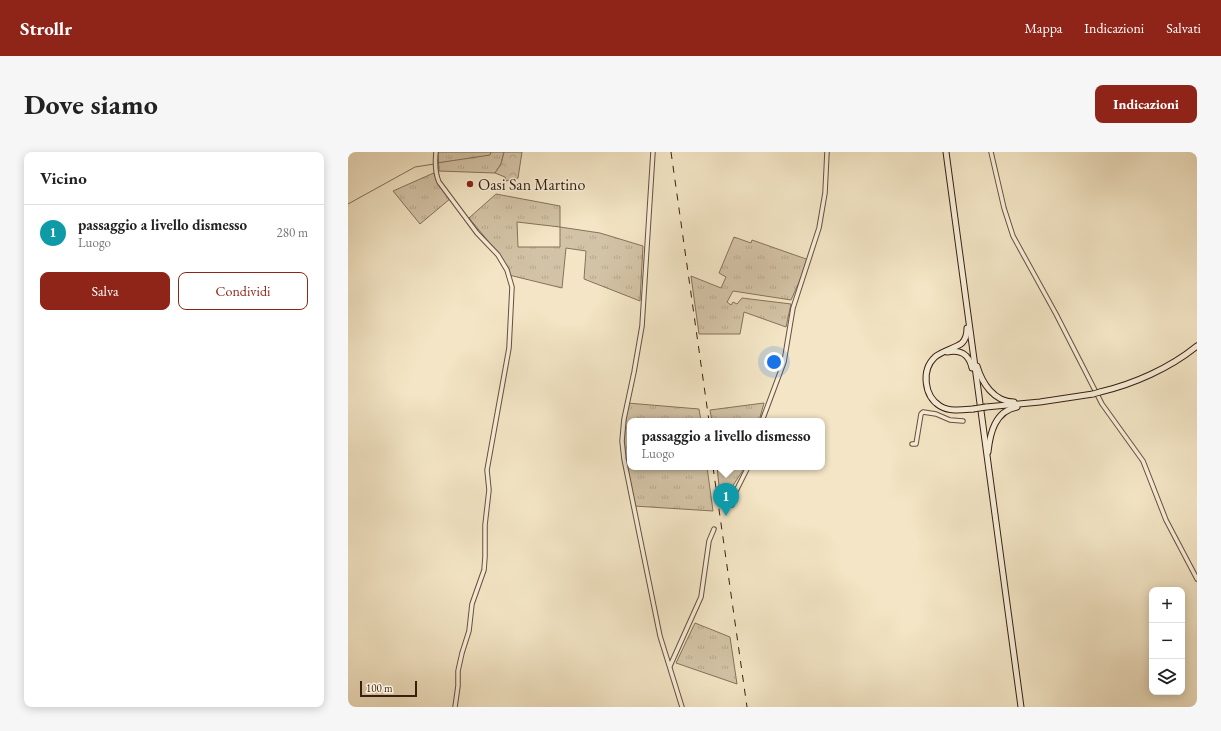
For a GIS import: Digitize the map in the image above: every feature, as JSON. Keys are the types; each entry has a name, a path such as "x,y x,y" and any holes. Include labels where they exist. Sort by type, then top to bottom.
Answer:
{"main road":[{"path":"946,152 1021,707"},
{"path":"967,309 966,336 962,343 934,358 928,369 926,385 929,395 936,403 948,409 958,410 1035,403"},
{"path":"988,462 993,427 1001,415 1006,411 1012,408 1035,403 1093,394 1132,382 1170,364 1197,346"},
{"path":"972,349 983,382 995,395 1011,402 1035,403"},
{"path":"944,352 960,351 967,357 971,364 978,395"}],"street":[{"path":"436,152 436,174 439,182 477,233 494,250 503,262 508,274 512,292 510,348 487,470 489,490 485,525 484,570 472,604 470,631 462,652 458,671 458,686 455,707"},
{"path":"653,152 642,326 634,372 624,414 622,441 624,459 660,636 682,707"},
{"path":"763,418 784,362 793,308 819,228 825,193 827,152"},
{"path":"991,152 1004,208 1013,236 1056,314 1102,404 1143,461 1166,520 1197,579"},
{"path":"912,444 916,444 921,414 923,412 936,414 950,420 963,421"},
{"path":"732,505 732,499 746,470"},
{"path":"670,666 701,597 710,541 714,529"}],"green space":[{"path":"438,152 504,152 501,164 495,173 439,171"},
{"path":"504,152 522,152 518,178 506,181 505,177 495,173 501,164"},
{"path":"436,172 437,178 451,198 420,224 393,191"},
{"path":"496,194 560,206 560,227 600,233 643,246 640,301 584,279 586,251 566,248 562,288 509,275 493,247 469,218","holes":["517,222 560,227 560,247 518,247"]},
{"path":"734,237 751,243 752,240 809,260 791,300 733,291 727,302 731,305 733,302 737,304 742,298 791,304 786,327 744,312 740,334 699,334 691,276 721,288 726,277 719,273"},
{"path":"627,403 699,409 700,418 627,418 627,470 707,470 713,511 634,506 625,462 623,436"},
{"path":"764,403 760,418 711,418 710,410"},
{"path":"717,470 743,470 721,504"},
{"path":"695,623 730,637 737,684 676,663"}],"waterway":[{"path":"437,163 490,155 491,152"},
{"path":"348,204 415,167 434,164"}],"railway":[{"path":"671,152 709,418"},
{"path":"713,470 747,707"}],"place":[{"name":"Oasi San Martino","path":"470,184"},
{"name":"passaggio a livello dismesso","path":"726,516"}]}
